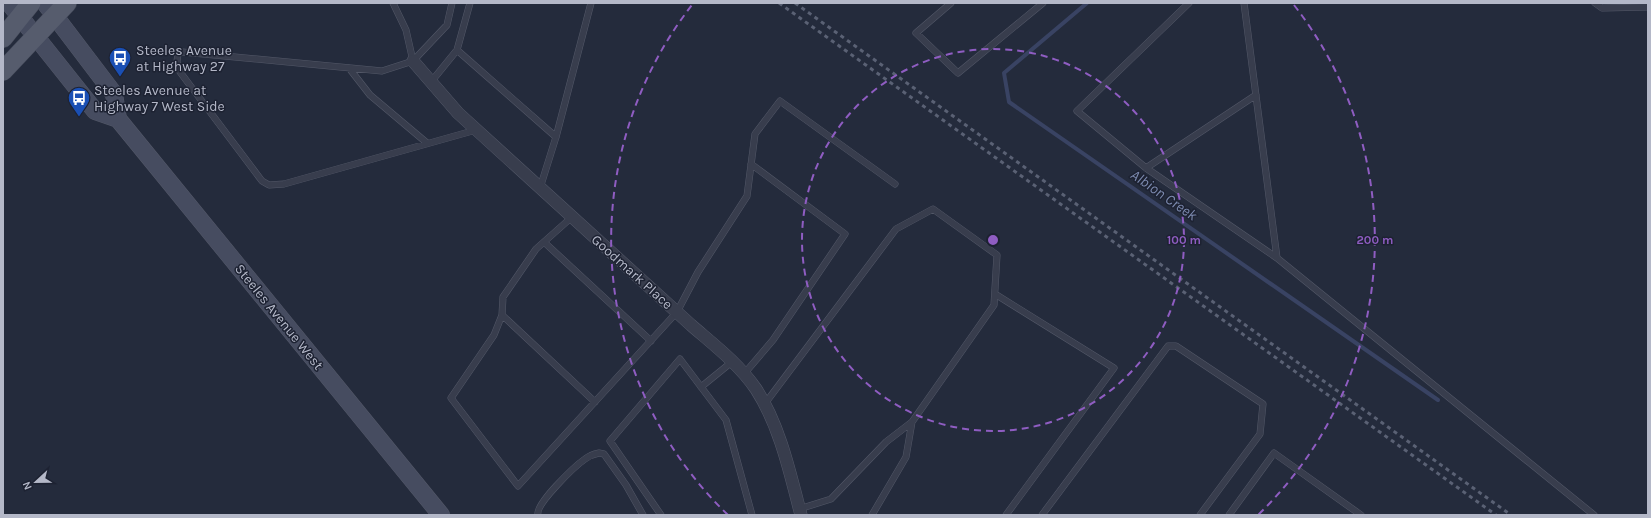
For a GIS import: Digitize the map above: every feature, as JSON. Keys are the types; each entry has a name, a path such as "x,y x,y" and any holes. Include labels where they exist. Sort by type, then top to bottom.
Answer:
{"main road":[{"path":"3,71 35,36 49,10 67,3"},
{"path":"20,7 35,36 95,111 118,119 114,94 49,10"},
{"path":"3,38 20,7"},
{"name":"Steeles Avenue West","path":"118,119 441,515"}],"street":[{"name":"Goodmark Place","path":"413,61 458,114 732,361 744,374 756,390 775,427 800,512"}],"lane":[{"path":"393,3 406,30 413,61"},
{"path":"452,3 446,25 413,61 382,71 182,52 178,53 176,62 180,72 262,181 269,185 284,184 476,130"},
{"path":"431,82 457,50 470,3"},
{"path":"540,188 556,137 591,3"},
{"path":"951,3 916,33 958,73 1043,3"},
{"path":"1189,3 1077,111 1146,168 1277,258 1594,515"},
{"path":"1244,3 1277,258"},
{"path":"1595,3 1602,8 1648,7"},
{"path":"457,50 556,137"},
{"path":"349,68 370,95 427,144"},
{"path":"1146,168 1256,94"},
{"path":"572,217 536,249 502,297 502,315 494,335 451,398 518,486 677,312 698,272 747,196 755,134 780,101 895,184"},
{"path":"744,374 773,340 845,234 751,164"},
{"path":"764,405 896,229 933,209 997,255 994,305 912,422 886,442 831,499 800,512"},
{"path":"544,242 651,341"},
{"path":"995,294 1114,368 1006,515"},
{"path":"502,315 596,402"},
{"path":"1042,515 1168,346 1176,346 1263,404 1260,434 1200,515"},
{"path":"661,515 610,441 680,359 726,420 752,515"},
{"path":"701,387 732,361"},
{"path":"872,515 906,457 912,422"},
{"path":"538,515 537,512 540,505 568,473 584,460 599,453 604,454 626,485 643,515"},
{"path":"1229,515 1274,453 1361,515"}],"waterway":[{"name":"Albion Creek","path":"1087,3 1004,73 1009,102 1438,400"}],"railway":[{"path":"779,3 1496,515"},
{"path":"795,3 1511,515"}],"place":[{"name":"Steeles Avenue at Highway 27","path":"120,78"},
{"name":"Steeles Avenue at Highway 7 West Side","path":"79,118"}]}
